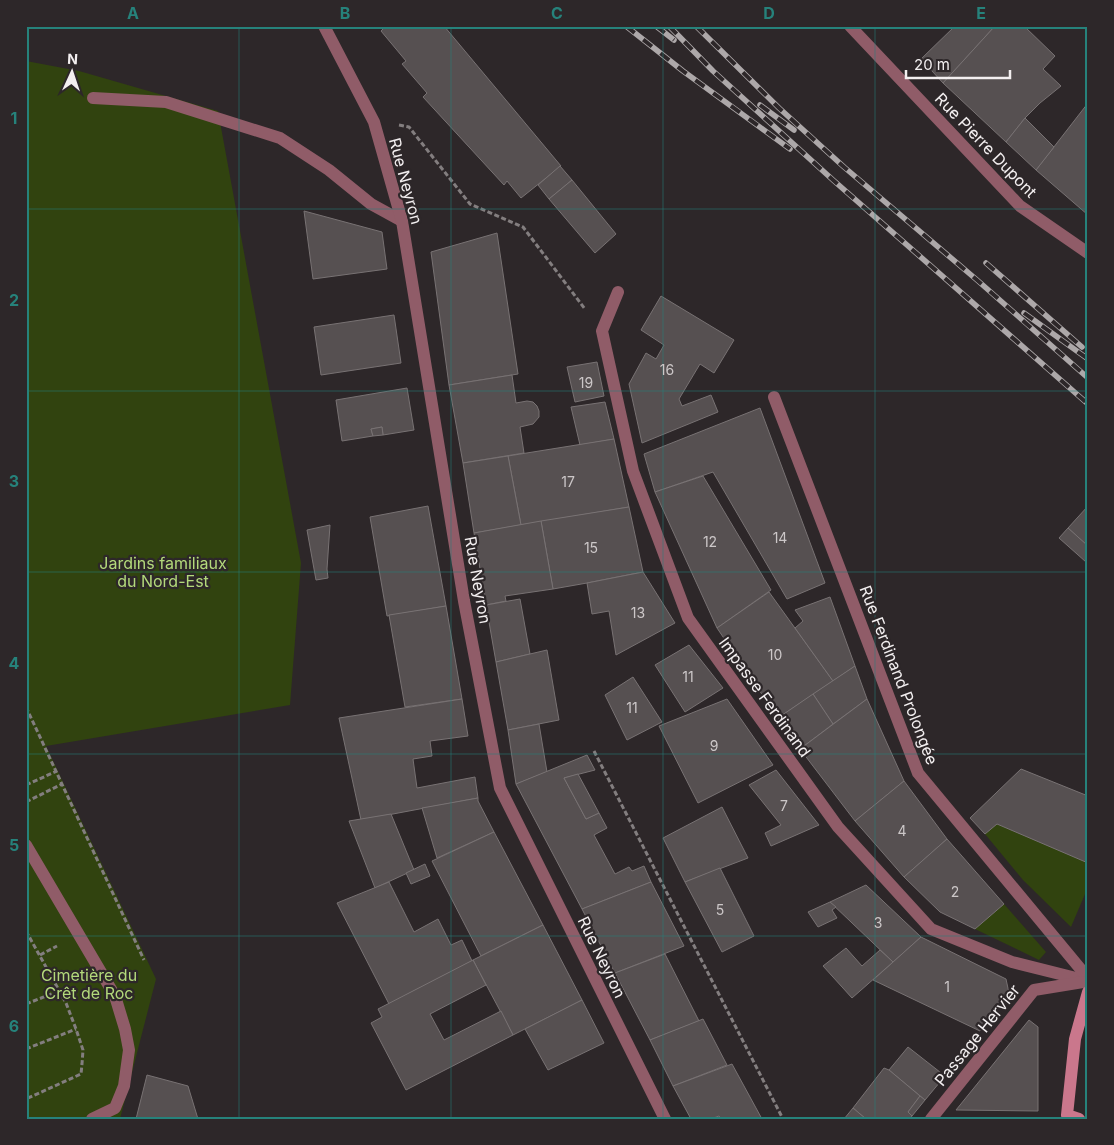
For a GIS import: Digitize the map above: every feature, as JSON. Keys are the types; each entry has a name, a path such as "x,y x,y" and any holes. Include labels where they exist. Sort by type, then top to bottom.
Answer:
{"main road":[{"path":"1071,1118 1075,1039 1088,992"}],"street":[{"name":"Rue Neyron","path":"324,26 374,122 402,221 464,601 500,788 665,1119"},
{"name":"Rue Pierre Dupont","path":"850,26 1020,206 1088,253"},
{"path":"93,98 166,102 280,138 329,170 370,204 402,221"},
{"path":"602,331 618,292"},
{"name":"Impasse Ferdinand","path":"602,331 633,471 688,618 838,827 931,928 1012,962 1088,980"},
{"name":"Rue Ferdinand Prolongée","path":"774,397 918,773 1088,980"},
{"path":"26,845 115,996 125,1029 129,1050 124,1086 115,1108 92,1119"},
{"name":"Passage Hervier","path":"931,1119 1034,990 1088,980"}],"path":[{"path":"416,136 470,204 523,227 602,331"},
{"path":"26,708 144,960"},
{"path":"594,751 783,1119"},
{"path":"26,785 57,771"},
{"path":"26,802 62,784"},
{"path":"26,944 27,932"},
{"path":"26,1098 81,1074 83,1050 66,1003 27,932"},
{"path":"26,1004 58,991"},
{"path":"26,1049 76,1029"}],"green space":[{"name":"Jardins familiaux du Nord-Est","path":"26,61 79,71 218,111 301,563 290,705 46,746 156,979 120,1119 26,1119"},
{"path":"997,824 1088,863 1088,887 1071,927 1023,880 985,834"},
{"path":"1004,904 1046,952 1039,960 975,929"}],"building":[{"path":"386,26 444,26 561,166 521,198 507,181 504,185 423,97 427,93 402,64 406,61 381,31"},
{"path":"955,26 995,26 943,83 921,59"},
{"path":"995,26 1024,26 1055,56 1043,69 1061,86 1025,118 1006,142 943,83"},
{"path":"1088,103 1088,215 1036,170"},
{"path":"1025,118 1054,147 1036,170 1006,142"},
{"path":"560,166 572,180 549,199 538,185"},
{"path":"572,180 616,234 595,253 549,199"},
{"path":"304,211 382,232 387,269 313,279"},
{"path":"497,233 518,374 449,385 431,252"},
{"path":"661,296 734,340 714,373 700,364 679,399 682,406 711,395 718,412 642,443 629,384 646,353 656,359 664,345 641,330"},
{"path":"394,315 401,363 321,375 314,327"},
{"path":"597,362 604,396 575,402 567,367"},
{"path":"512,375 516,403 533,402 539,411 539,417 533,424 520,427 524,453 463,463 449,385"},
{"path":"407,388 414,430 383,435 382,427 371,429 373,436 342,441 336,400"},
{"path":"605,402 614,439 580,445 571,407"},
{"path":"760,408 825,583 787,599 713,472 655,492 644,454"},
{"path":"382,427 383,435 373,436 371,429"},
{"path":"614,439 629,507 521,525 508,456"},
{"path":"508,456 521,525 474,533 463,463"},
{"path":"703,476 771,590 717,628 655,492"},
{"path":"428,506 446,606 387,616 370,517"},
{"path":"1088,506 1088,546 1068,528"},
{"path":"629,507 643,572 553,589 541,521"},
{"path":"541,521 553,589 505,596 506,601 486,605 474,533"},
{"path":"330,525 328,578 316,580 307,530"},
{"path":"1068,528 1088,546 1088,561 1086,562 1059,538"},
{"path":"643,572 675,623 616,655 609,611 592,614 587,583"},
{"path":"769,592 833,681 778,718 717,628"},
{"path":"830,597 855,666 833,681 795,628 803,621 795,610"},
{"path":"520,599 530,654 496,662 486,605"},
{"path":"446,606 462,699 405,707 389,615"},
{"path":"689,645 723,688 685,712 655,665"},
{"path":"547,650 559,720 508,730 496,662"},
{"path":"855,666 867,699 833,724 813,694"},
{"path":"633,677 662,722 627,740 605,695"},
{"path":"813,694 833,724 800,749 778,718"},
{"path":"462,699 468,736 430,741 432,756 413,759 417,788 475,777 478,798 361,820 339,718"},
{"path":"727,699 773,765 698,803 659,726"},
{"path":"867,699 904,781 855,821 800,749"},
{"path":"539,724 547,772 516,784 508,730"},
{"path":"587,755 595,770 564,778 586,819 599,813 607,828 594,835 615,874 629,867 632,871 644,866 651,882 582,909 516,784"},
{"path":"1021,769 1088,796 1088,863 997,824 985,834 970,818"},
{"path":"776,770 819,825 771,846 765,833 781,825 749,785"},
{"path":"578,774 599,813 586,819 564,778"},
{"path":"904,781 947,839 904,877 855,821"},
{"path":"478,798 494,832 437,858 422,808"},
{"path":"722,807 748,858 685,882 663,838"},
{"path":"391,814 414,870 375,888 349,821"},
{"path":"494,832 543,925 481,956 432,861"},
{"path":"947,839 1004,904 975,929 940,912 904,877"},
{"path":"425,864 430,876 411,884 406,873"},
{"path":"720,868 754,936 722,952 685,882"},
{"path":"389,882 414,932 438,919 451,945 462,940 472,961 389,1004 337,903"},
{"path":"651,882 684,946 615,973 582,909"},
{"path":"866,885 921,937 893,962 830,902"},
{"path":"830,902 836,907 832,910 837,918 818,927 808,912"},
{"path":"543,925 582,1000 513,1035 473,960"},
{"path":"921,937 1006,979 1009,993 980,1031 873,980"},
{"path":"846,948 862,966 880,950 893,962 852,998 823,966"},
{"path":"665,954 699,1021 650,1040 615,973"},
{"path":"473,960 486,985 430,1014 444,1040 501,1011 513,1035 406,1090 371,1023 382,1017 378,1009"},
{"path":"582,1000 604,1043 548,1070 525,1029"},
{"path":"703,1019 727,1065 673,1086 650,1040"},
{"path":"1029,1020 1038,1027 1038,1111 956,1110"},
{"path":"908,1047 945,1076 925,1100 889,1070"},
{"path":"732,1064 762,1119 721,1119 719,1116 711,1119 691,1119 673,1086"},
{"path":"884,1068 920,1096 908,1112 912,1116 910,1119 866,1119 853,1108"},
{"path":"147,1075 188,1086 198,1119 136,1119"},
{"path":"920,1096 925,1100 912,1116 908,1112"},
{"path":"853,1108 866,1119 844,1119"}],"railway":[{"path":"626,26 683,71 790,149"},
{"path":"656,26 674,40"},
{"path":"669,26 713,71 833,180 1088,404"},
{"path":"696,26 779,108 844,167 977,280 1088,378"},
{"path":"760,105 794,130"},
{"path":"986,263 1082,347"},
{"path":"1024,313 1088,359"}],"park label":[{"name":"Cimetière du Crêt de Roc","path":"89,984"}]}
